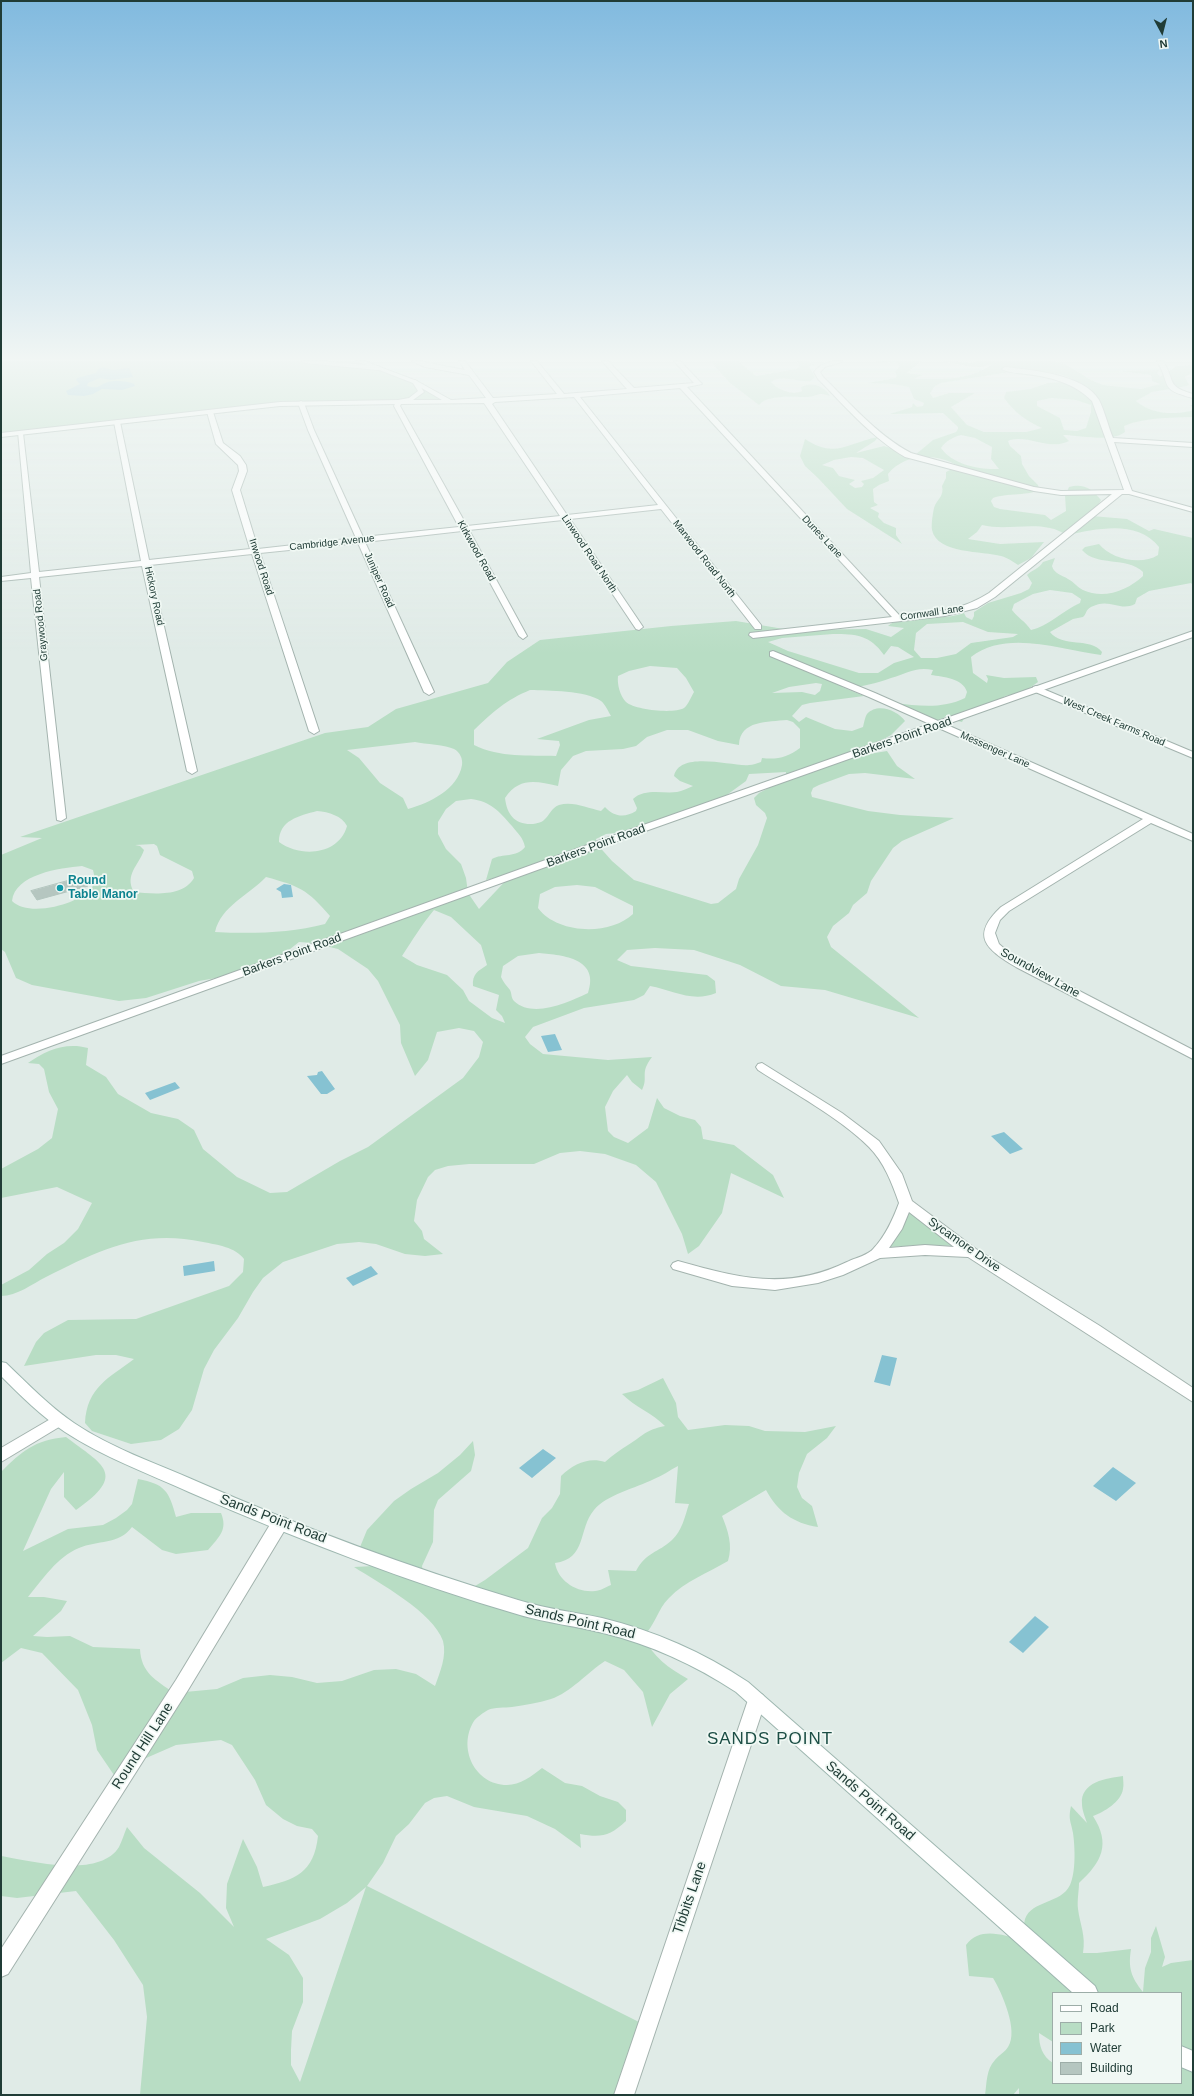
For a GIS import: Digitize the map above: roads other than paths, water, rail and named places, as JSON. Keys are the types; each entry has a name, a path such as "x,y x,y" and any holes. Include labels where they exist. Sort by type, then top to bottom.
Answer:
{"street":[{"name":"Graywood Road","path":"23,459 61,818"},
{"name":"Hickory Road","path":"124,459 192,771"},
{"name":"Inwood Road","path":"238,459 243,471 236,490 314,731"},
{"name":"Juniper Road","path":"325,459 429,692"},
{"name":"Kirkwood Road","path":"426,459 524,636"},
{"name":"Linwood Road North","path":"527,459 639,627"},
{"name":"Marwood Road North","path":"625,459 755,631"},
{"name":"Dunes Lane","path":"749,459 898,618"},
{"path":"925,459 1034,489 1061,493 1129,492 1193,510"},
{"path":"1116,459 1129,492"},
{"name":"Cornwall Lane","path":"755,631 954,612 980,603 1120,492"},
{"name":"Cambridge Avenue","path":"1,579 663,507"},
{"name":"Barkers Point Road","path":"1,1060 626,835 1193,634"},
{"name":"Messenger Lane","path":"773,654 1193,838"},
{"name":"West Creek Farms Road","path":"1036,690 1193,755"},
{"name":"Soundview Lane","path":"1150,819 1006,909 995,918 989,928 989,939 995,948 1003,955 1020,965 1193,1055"},
{"path":"762,1067 838,1116 874,1144 895,1174 906,1203 895,1229 878,1253"},
{"name":"Sycamore Drive","path":"906,1203 971,1252 1095,1330 1193,1396"},
{"path":"678,1266 732,1281 775,1285 818,1278 838,1272 878,1253 925,1250 971,1252"},
{"name":"Sands Point Road","path":"1,1367 59,1420 106,1448 236,1506 442,1584 541,1614 611,1628 652,1639 692,1655 724,1675 757,1700 1087,1992"},
{"path":"1,1456 59,1420"},
{"name":"Round Hill Lane","path":"1,1967 182,1685 280,1523"},
{"name":"Tibbits Lane","path":"624,2095 757,1700"},
{"path":"1182,2056 1193,2062"}],"water":[{"path":"284,884 291,885 293,897 282,898 281,892 276,889"},
{"path":"555,1034 562,1050 548,1052 541,1036"},
{"path":"322,1071 335,1089 327,1094 321,1094 307,1076 317,1075 318,1072"},
{"path":"175,1082 180,1088 150,1100 145,1093"},
{"path":"1004,1132 1023,1149 1010,1154 991,1136"},
{"path":"214,1261 215,1271 184,1276 183,1266"},
{"path":"371,1266 378,1274 353,1286 346,1278"},
{"path":"882,1355 897,1358 890,1386 874,1382"},
{"path":"543,1449 556,1458 532,1478 519,1468"},
{"path":"1113,1467 1136,1483 1116,1501 1093,1486"},
{"path":"1035,1616 1049,1627 1023,1653 1009,1642"}],"place":[{"name":"Round Table Manor","path":"60,888"}],"district":[{"name":"SANDS POINT","path":"770,1739"}]}
